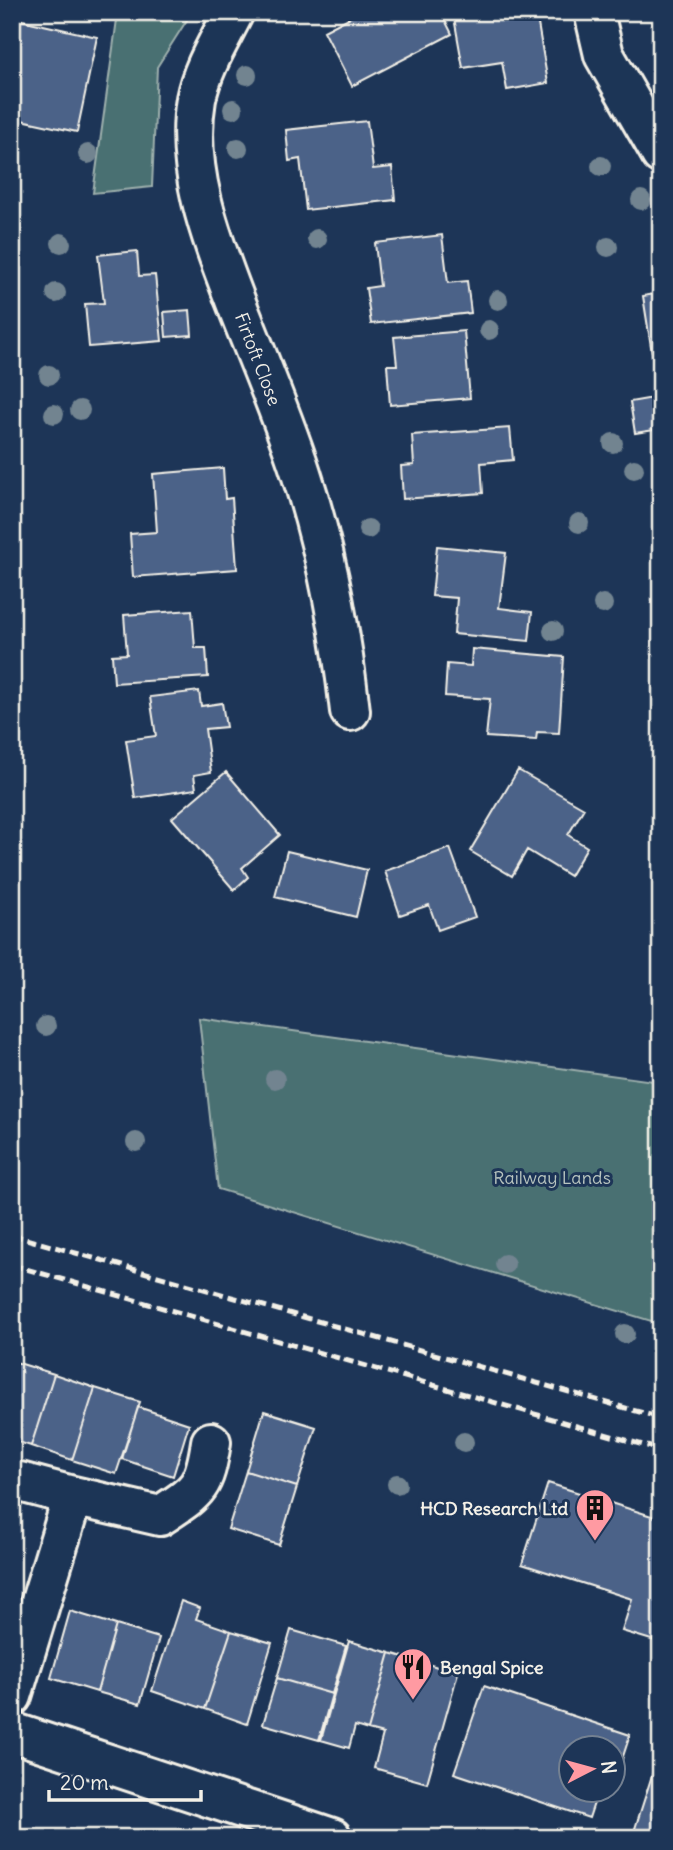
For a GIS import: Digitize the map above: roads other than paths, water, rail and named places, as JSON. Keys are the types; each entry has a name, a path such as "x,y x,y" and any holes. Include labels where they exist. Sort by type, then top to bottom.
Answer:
{"street":[{"name":"Firtoft Close","path":"234,12 202,77 196,101 195,161 209,231 301,471 326,561 350,711"},
{"path":"594,12 604,55 661,154"},
{"path":"20,1482 160,1516 196,1492 207,1466 211,1443"},
{"path":"12,1696 73,1496"},
{"path":"12,1732 332,1838"}],"railway":[{"path":"12,1235 661,1418"},
{"path":"12,1265 661,1450"}],"place":[{"name":"HCD Research Ltd","path":"595,1542"},
{"name":"Bengal Spice","path":"413,1701"}],"park label":[{"name":"Railway Lands","path":"552,1177"}]}
